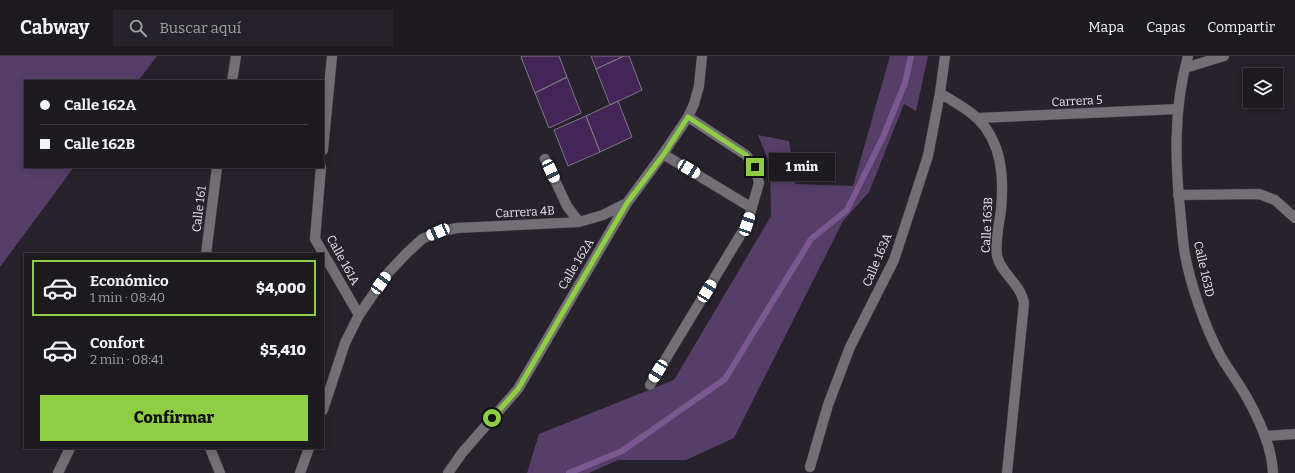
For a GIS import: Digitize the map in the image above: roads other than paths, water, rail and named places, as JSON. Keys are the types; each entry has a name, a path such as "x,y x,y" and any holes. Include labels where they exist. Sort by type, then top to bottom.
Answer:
{"street":[{"path":"232,80 236,56"},
{"path":"324,140 332,56"},
{"name":"Calle 162A","path":"448,473 467,448 518,389 627,203 664,154 688,117 694,104 699,86 702,56"},
{"name":"Calle 163A","path":"810,466 828,405 850,347 894,260 928,156 940,93 945,56"},
{"name":"Calle 163D","path":"1188,56 1178,109 1177,149 1178,195 1185,256 1199,306 1220,355 1246,396 1266,436 1272,464 1272,473"},
{"path":"1185,68 1224,56"},
{"name":"Calle 163B","path":"940,93 977,118 987,130 999,156 1002,182 1001,209 996,249 998,258 1020,292 1024,303 1008,473"},
{"name":"Carrera 5","path":"977,118 1178,109"},
{"path":"650,385 747,224 759,183 755,167 746,155 688,117"},
{"path":"664,154 752,208"},
{"path":"545,159 567,206 579,222"},
{"name":"Calle 161","path":"206,253 218,168"},
{"name":"Calle 161A","path":"321,168 315,239 323,253"},
{"path":"1178,195 1259,194 1275,200 1295,218"},
{"name":"Carrera 4B","path":"359,315 388,273 406,254 422,239 438,232 457,228 579,222 603,215 627,203"},
{"name":"Calle 161A","path":"324,255 359,315"},
{"path":"324,407 345,343 359,315"},
{"path":"1266,436 1295,434"},
{"path":"58,473 70,449"},
{"path":"210,449 220,473"},
{"path":"300,473 309,449"}],"waterway":[{"path":"569,473 622,451 725,379 811,239 847,210 883,137 905,83 911,56"}]}
